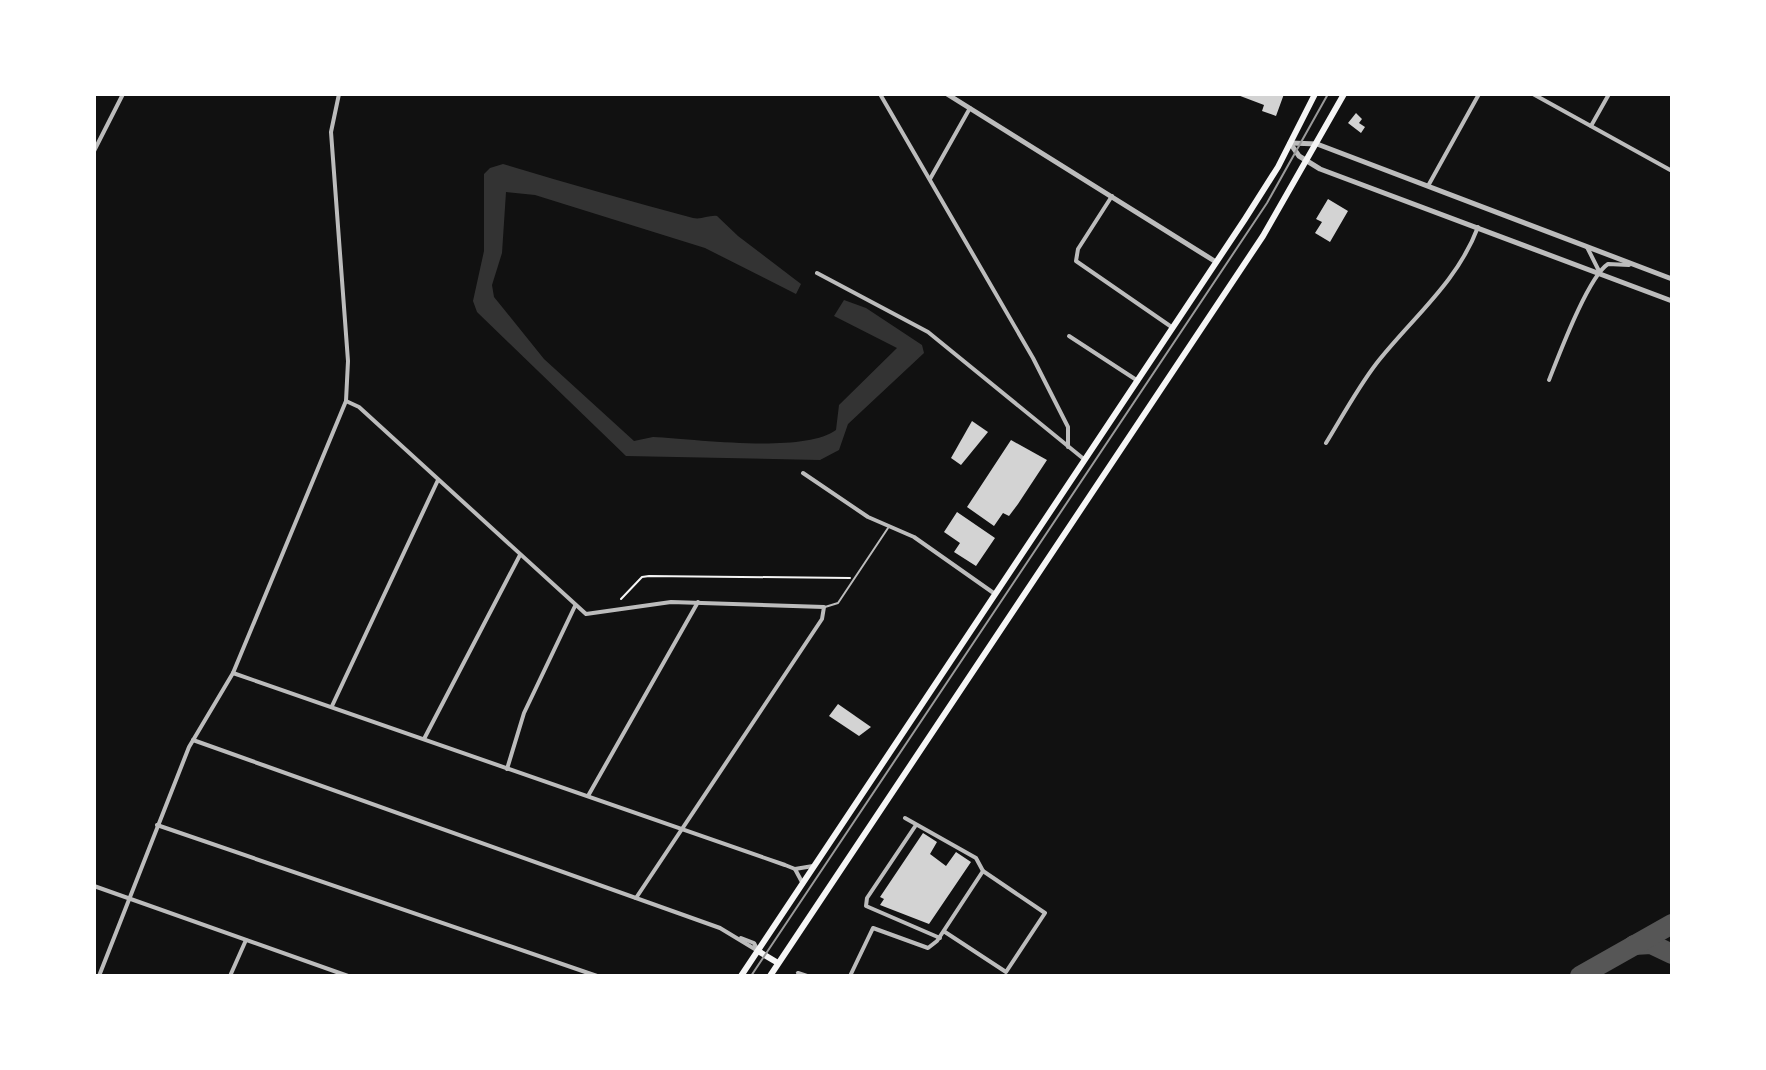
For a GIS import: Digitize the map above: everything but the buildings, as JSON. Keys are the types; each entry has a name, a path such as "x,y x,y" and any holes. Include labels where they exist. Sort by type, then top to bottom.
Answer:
{"main road":[{"path":"741,976 1216,262 1290,143 1315,94"},
{"path":"770,976 1263,236 1344,94"},
{"path":"758,951 778,963"}],"street":[{"path":"94,151 123,94"},
{"path":"99,976 127,898 193,740 233,673 346,401 348,361 331,132 339,94"},
{"path":"880,94 1033,358 1068,427 1068,447"},
{"path":"947,94 1216,262"},
{"path":"1428,186 1479,94"},
{"path":"1533,94 1672,171"},
{"path":"1591,126 1609,94"},
{"path":"930,179 970,108"},
{"path":"1290,143 1317,144 1672,279"},
{"path":"1290,143 1307,162 1672,301"},
{"path":"1112,196 1078,249 1076,261 1173,328"},
{"path":"1326,443 1374,367 1451,280 1466,257 1478,227"},
{"path":"1586,246 1599,273"},
{"path":"1549,380 1565,338 1599,273 1608,264 1636,265"},
{"path":"817,273 928,332 1085,460"},
{"path":"1069,336 1138,381"},
{"path":"346,401 357,405 575,606 588,614 645,604 698,602 824,609 636,898"},
{"path":"803,473 888,528 914,537 997,595"},
{"path":"331,706 438,480"},
{"path":"424,739 520,555"},
{"path":"588,796 698,602"},
{"path":"507,769 524,713 575,606"},
{"path":"233,673 795,869 817,865"},
{"path":"193,740 720,928 758,951"},
{"path":"905,818 976,858 983,871 1045,913 1004,974 945,932"},
{"path":"157,825 597,976"},
{"path":"916,825 867,898 866,906 940,938"},
{"path":"795,869 803,885"},
{"path":"850,976 873,928 928,948 945,932 983,871"},
{"path":"94,886 348,976"},
{"path":"230,976 246,940"},
{"path":"798,973 807,976"}],"lane":[{"path":"824,609 838,603 888,528"}],"path":[{"path":"621,599 642,577 649,576 851,578"}],"shaded area":[{"path":"503,164 693,218 717,216 801,284 796,294 705,248 535,195 506,192 502,253 492,285 494,297 544,359 634,441 653,437 748,443 800,442 836,430 839,405 897,348 834,316 844,300 866,308 922,345 924,353 848,424 839,450 820,460 626,456 477,312 473,301 484,251 484,174 490,168"}],"taxiway":[{"path":"1580,976 1672,924"},
{"path":"1634,945 1651,944 1672,954"}],"tram line":[{"path":"751,976 1267,203 1328,94"}]}
